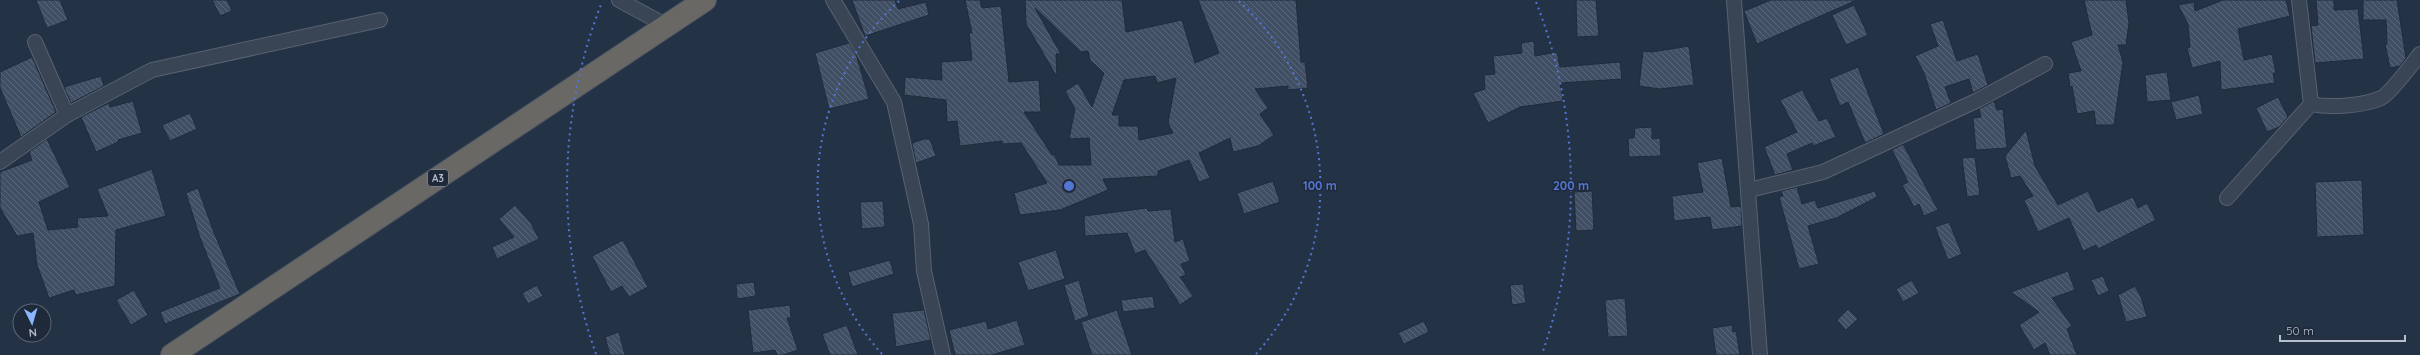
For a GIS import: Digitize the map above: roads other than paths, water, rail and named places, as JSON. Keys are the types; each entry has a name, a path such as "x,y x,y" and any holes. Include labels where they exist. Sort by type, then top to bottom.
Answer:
{"highway":[{"name":"A3","path":"172,355 704,0"}],"street":[{"path":"619,0 667,26"},
{"path":"833,0 894,102 922,224 924,271 943,355"},
{"path":"2227,198 2311,104 2299,0"},
{"path":"1737,1 1760,355"},
{"path":"0,162 67,115 152,70 380,20"},
{"path":"35,42 67,115"},
{"path":"2311,104 2324,107 2354,104 2382,98 2420,54"},
{"path":"1749,190 1823,172 1978,100 2045,64"}]}
